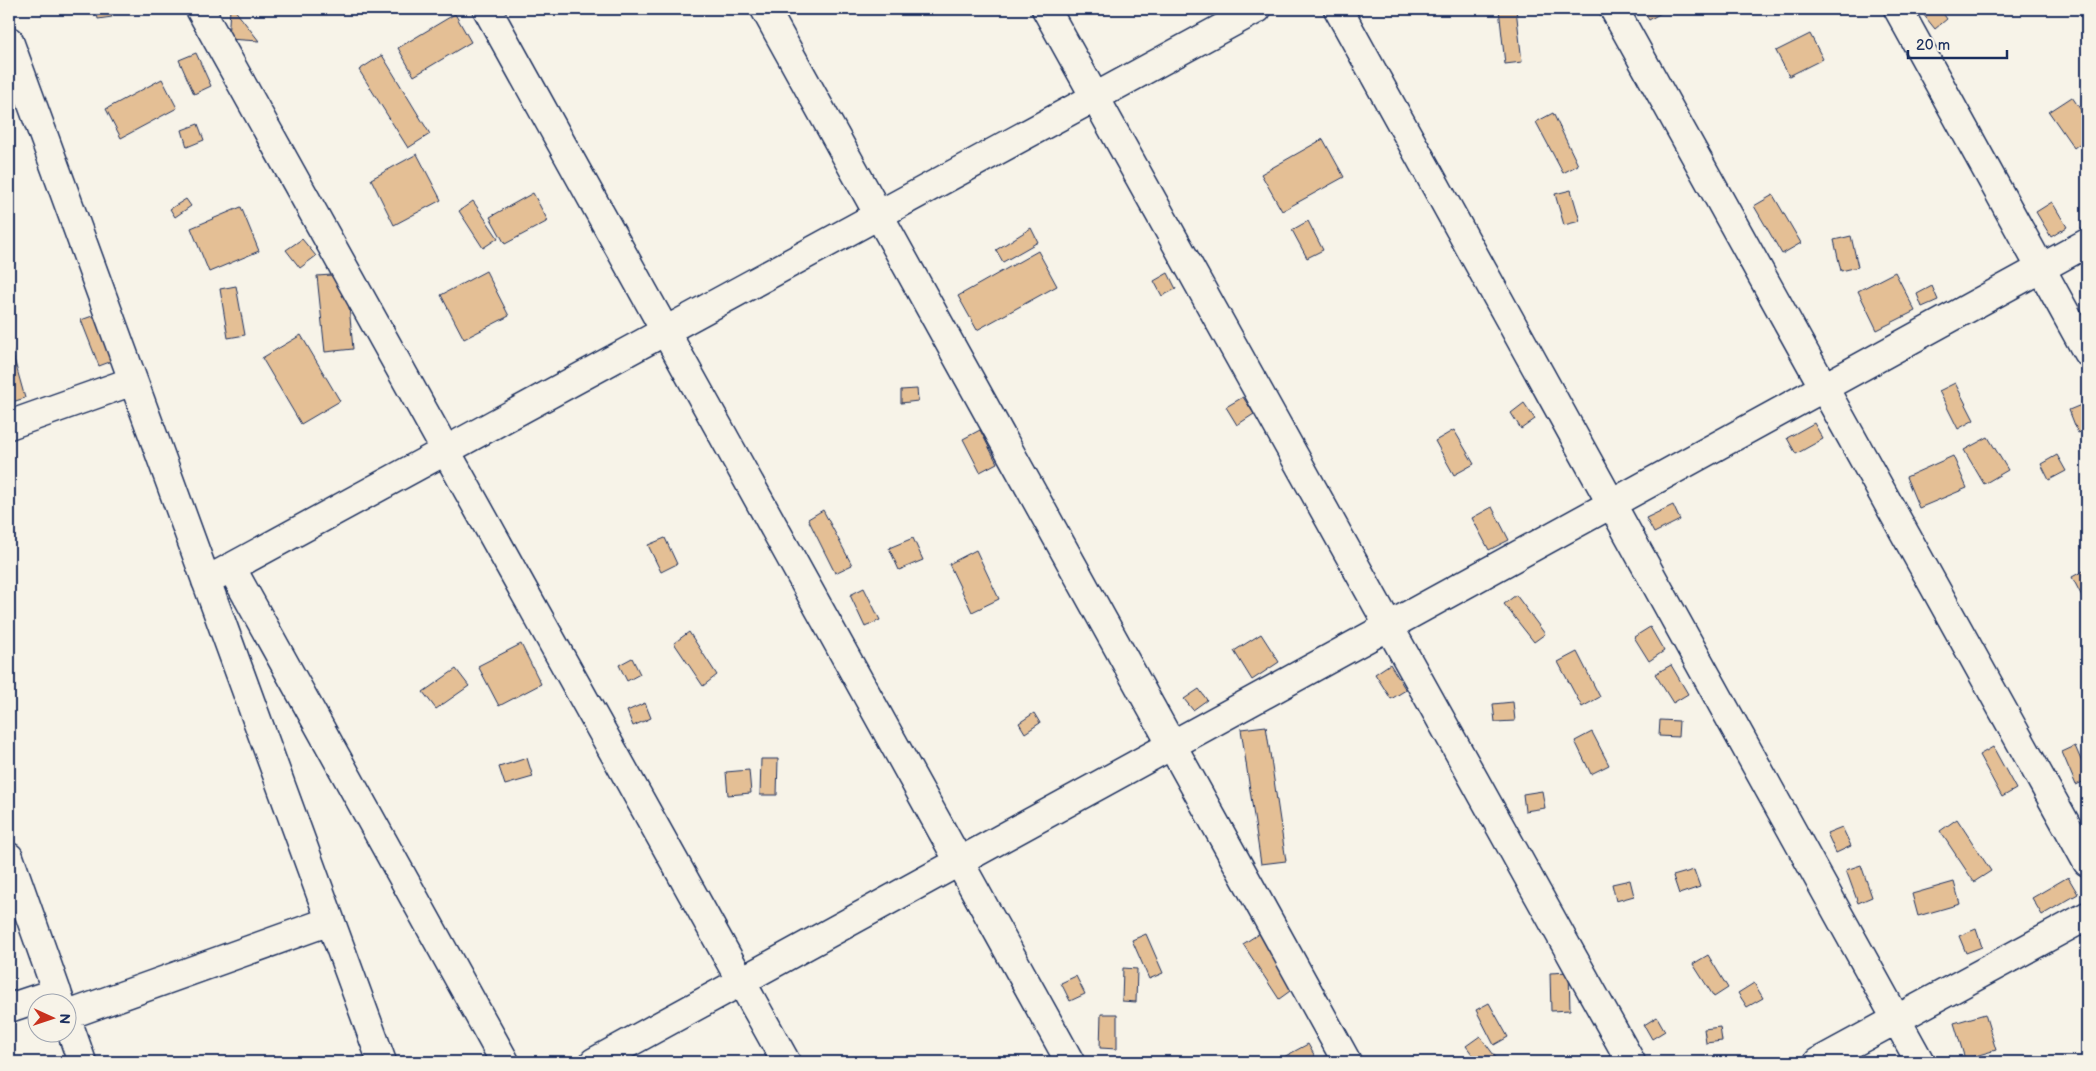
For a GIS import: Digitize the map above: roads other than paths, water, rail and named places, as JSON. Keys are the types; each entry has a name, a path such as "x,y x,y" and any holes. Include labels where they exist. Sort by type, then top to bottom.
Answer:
{"street":[{"path":"200,9 786,1062"},
{"path":"487,9 1070,1062"},
{"path":"765,9 1346,1062"},
{"path":"1046,9 1631,1062"},
{"path":"206,581 1257,9"},
{"path":"1338,9 1920,1062"},
{"path":"1614,9 2087,862"},
{"path":"1898,9 2087,352"},
{"path":"9,40 382,1062"},
{"path":"594,1062 2087,243"},
{"path":"9,425 133,381"},
{"path":"231,567 505,1062"},
{"path":"9,857 58,994"},
{"path":"1818,1062 2087,916"},
{"path":"78,999 330,921"},
{"path":"9,1008 28,1007"},
{"path":"76,1044 82,1062"}]}
